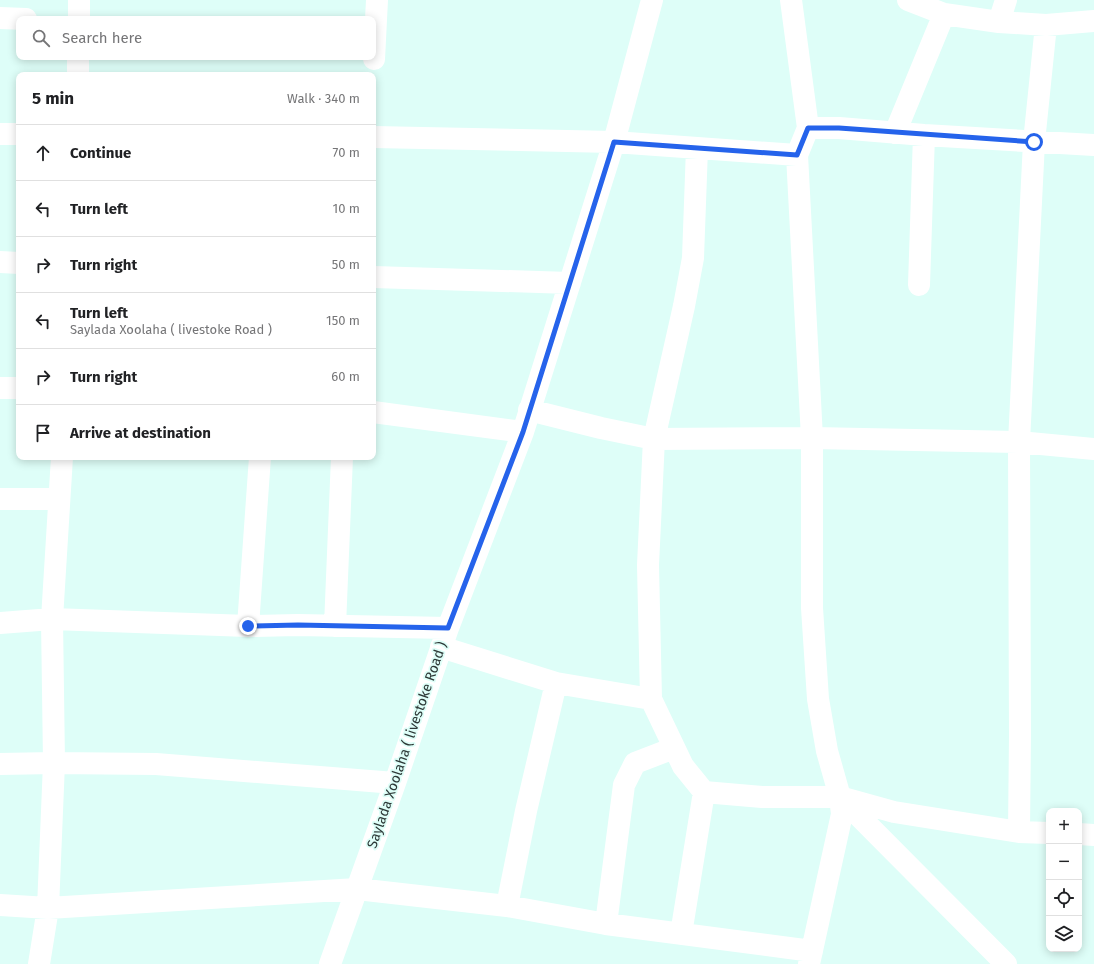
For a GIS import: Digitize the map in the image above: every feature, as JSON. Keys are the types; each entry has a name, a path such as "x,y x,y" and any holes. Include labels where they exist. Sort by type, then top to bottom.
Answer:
{"street":[{"path":"79,0 79,16"},
{"path":"376,20 377,0"},
{"name":"Saylada Xoolaha ( livestoke Road )","path":"330,964 395,783 444,638 523,432 614,142 652,0"},
{"path":"0,905 48,908 357,889 507,906 606,924 681,934 810,958 842,814 840,797 827,751 818,691 812,608 812,438 797,155 808,128 791,0"},
{"path":"908,0 944,14 999,22 1046,25 1094,21"},
{"path":"999,22 1006,0"},
{"path":"895,133 944,14"},
{"path":"0,18 16,19"},
{"path":"1019,832 1020,442 1034,142 1046,25"},
{"path":"78,60 78,72"},
{"path":"808,128 839,128 924,135 1094,145"},
{"path":"0,134 16,134"},
{"path":"919,285 924,135"},
{"path":"376,137 614,142 797,155"},
{"path":"696,148 693,258 684,306 654,439 648,566 651,699 683,766 704,792 762,797 840,797 894,812 1019,832 1046,833"},
{"path":"0,262 16,263"},
{"path":"376,277 570,283"},
{"path":"0,388 16,388"},
{"path":"529,410 600,428 654,439 812,438 1020,442 1094,449"},
{"path":"376,412 523,432"},
{"path":"39,964 48,908 54,763 52,619 62,460"},
{"path":"248,626 260,460"},
{"path":"335,626 342,460"},
{"path":"0,499 59,499"},
{"path":"0,623 52,619 248,626 335,626 444,638 556,683 651,699"},
{"path":"507,906 526,811 556,683"},
{"path":"606,924 624,786 636,763 674,748"},
{"path":"0,764 156,764 395,783"},
{"path":"681,934 704,792"},
{"path":"840,797 1006,964"},
{"path":"1082,834 1094,835"}],"route":[{"path":"248,626 298,625 448,628 523,432 614,142 797,155 808,128 839,128 1034,142"}]}
